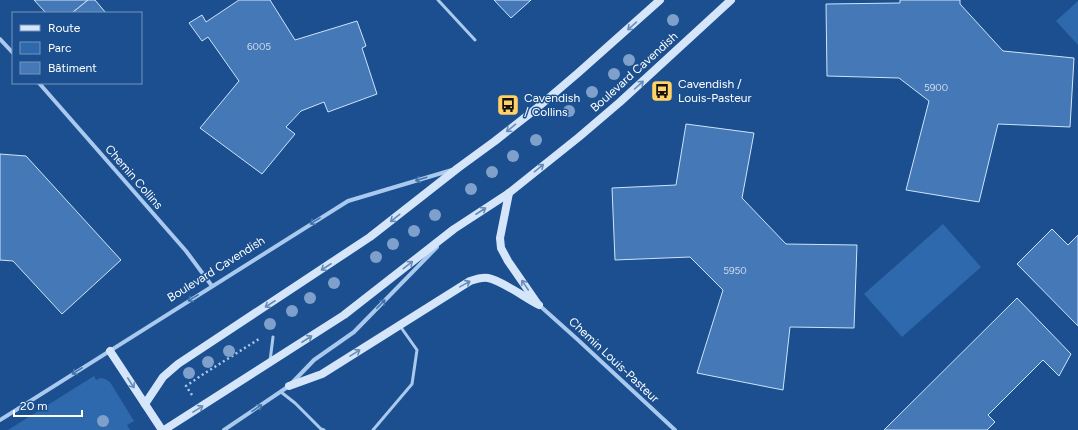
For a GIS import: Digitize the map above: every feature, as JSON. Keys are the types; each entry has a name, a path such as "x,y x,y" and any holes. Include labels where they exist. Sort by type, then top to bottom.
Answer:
{"main road":[{"name":"Boulevard Cavendish","path":"145,404 163,377 178,364 370,237 495,141 560,88 622,36 660,0"},
{"name":"Boulevard Cavendish","path":"163,430 344,315 454,229 509,192 579,137 620,102 731,0"},
{"path":"509,192 500,238 501,248 538,306"},
{"path":"289,386 322,374 463,285 478,278 488,278 498,281 538,306"},
{"path":"110,350 163,430"}],"street":[{"path":"0,39 12,53"},
{"name":"Chemin Collins","path":"40,84 186,251 212,286"},
{"name":"Boulevard Cavendish","path":"0,420 348,201 458,168"},
{"name":"Boulevard Cavendish","path":"224,430 282,392 314,360 354,332 454,229"},
{"name":"Chemin Louis-Pasteur","path":"538,306 577,339 675,430"}],"lane":[{"path":"438,0 475,40"},
{"path":"373,430 412,384 417,350 399,325"},
{"path":"270,362 273,338"},
{"path":"282,392 321,429 324,430"}],"path":[{"path":"192,395 186,386 264,336"}],"green space":[{"path":"1078,1 1078,45 1056,21"},
{"path":"943,224 981,267 902,337 864,294"},
{"path":"94,376 96,380 103,378 110,382 134,421 127,425 130,430 8,430"}],"building":[{"path":"34,0 88,0 73,12 45,12"},
{"path":"88,0 95,0 105,12 73,12"},
{"path":"239,0 270,0 295,40 357,21 366,46 362,48 377,94 328,112 324,102 301,111 286,127 295,134 262,174 200,128 239,81 208,37 202,41 189,23 202,15 206,22"},
{"path":"494,0 531,0 511,18"},
{"path":"900,0 960,0 960,4 1003,51 1074,58 1070,127 998,124 979,202 906,190 929,101 899,78 827,76 826,4 900,3"},
{"path":"686,124 754,133 742,198 786,244 857,245 854,328 790,327 783,390 697,373 723,290 690,257 615,260 612,188 676,185"},
{"path":"0,154 26,156 121,260 62,314 13,261 0,260"},
{"path":"1052,229 1068,245 1078,235 1078,326 1017,264"},
{"path":"1017,298 1071,354 1059,376 1043,360 988,415 995,422 987,430 884,430"}],"place":[{"name":"Cavendish / Louis-Pasteur","path":"662,91"},
{"name":"Cavendish / Collins","path":"508,105"}]}
